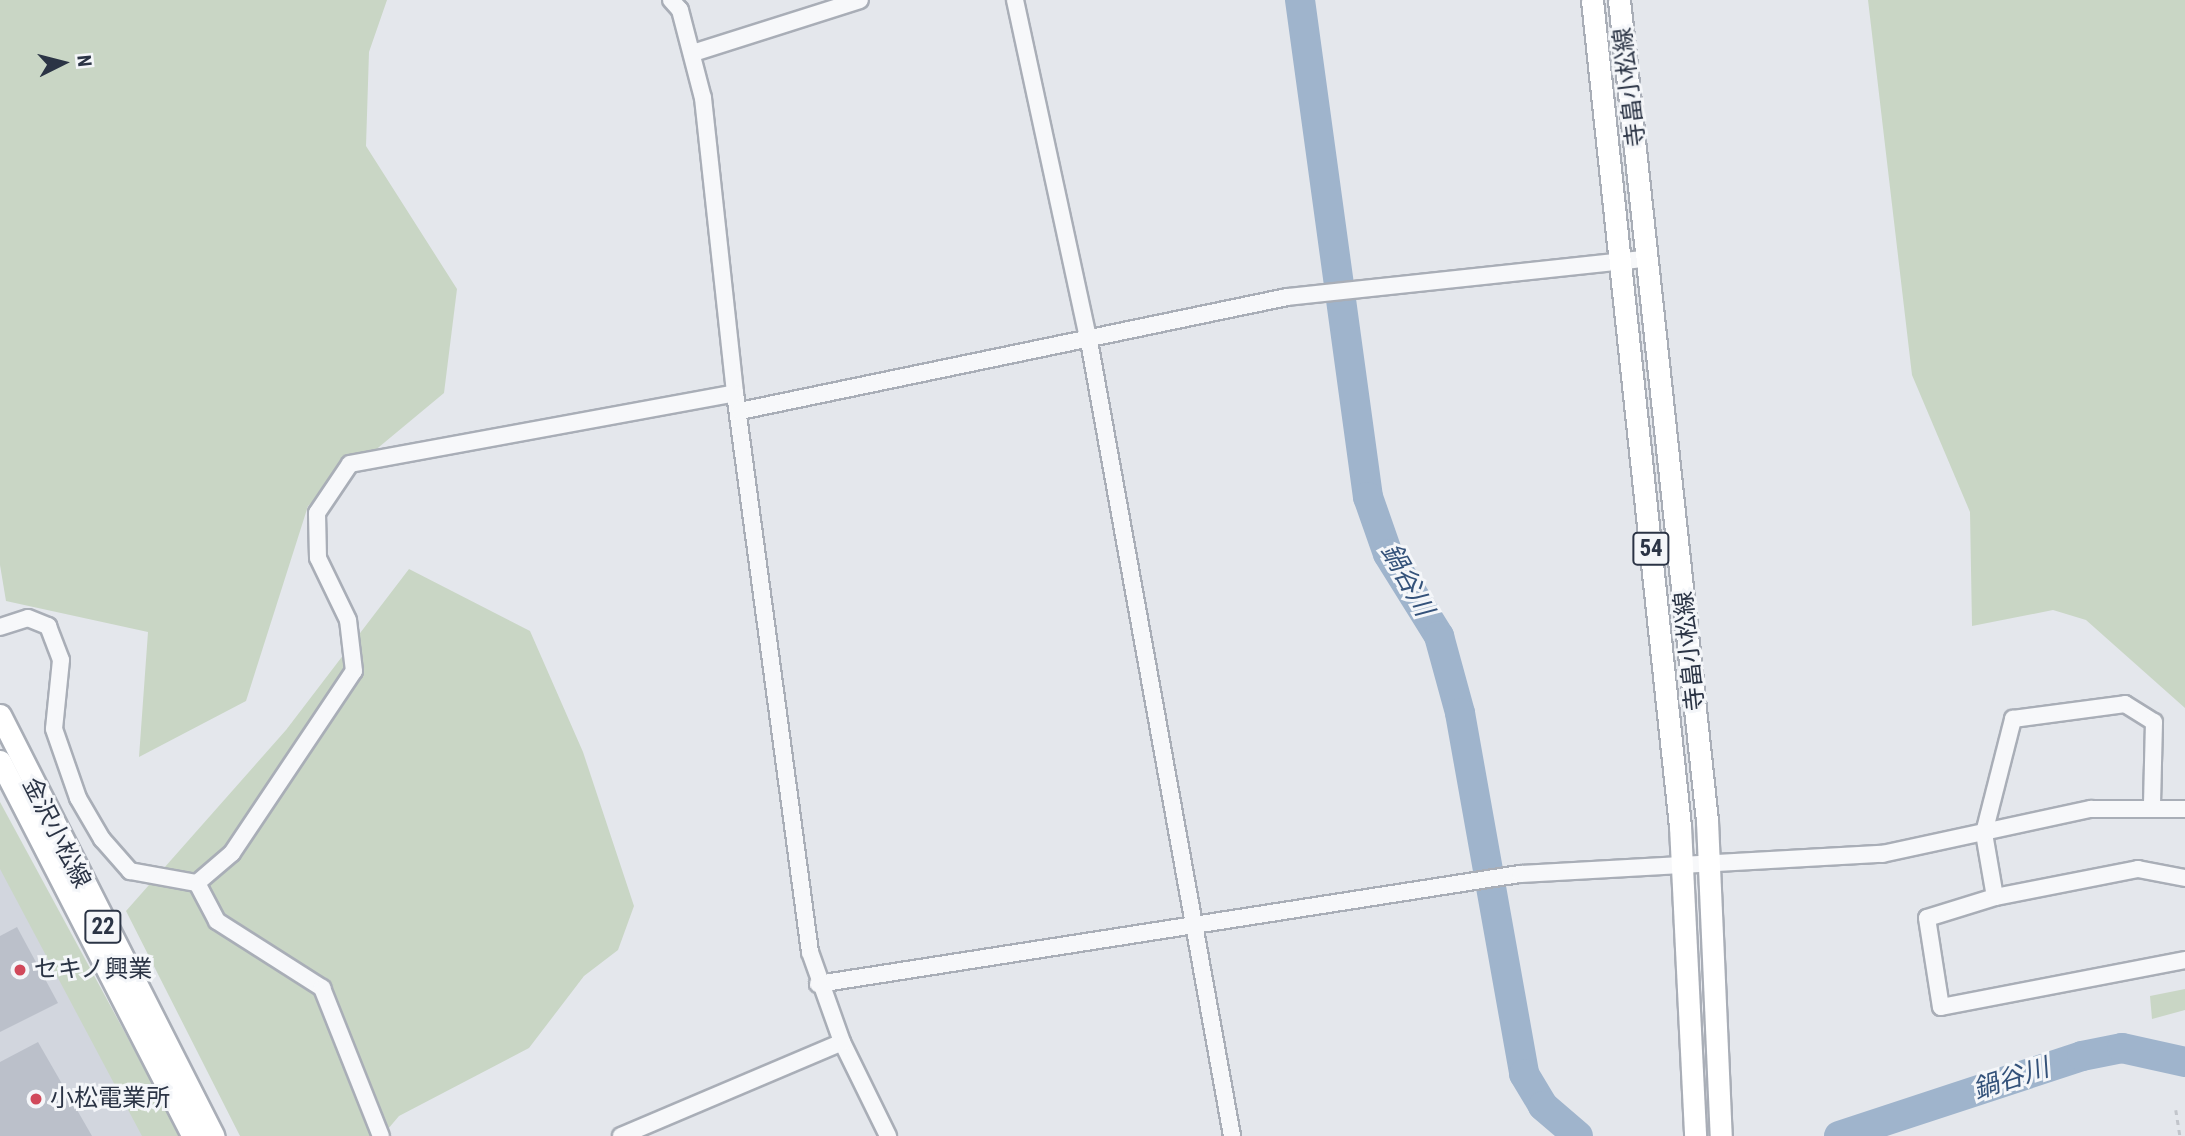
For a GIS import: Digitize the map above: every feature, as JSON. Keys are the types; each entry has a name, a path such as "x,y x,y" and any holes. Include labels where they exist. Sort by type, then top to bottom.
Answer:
{"main road":[{"name":"寺畠小松線","path":"1592,0 1682,862 1695,1136"},
{"name":"寺畠小松線","path":"1619,0 1649,258 1710,860 1721,1136"},
{"name":"金沢小松線","path":"0,715 214,1136"},
{"name":"金沢小松線","path":"0,761 193,1136"}],"street":[{"path":"671,0 693,53 735,393 740,411 818,984 842,1042 888,1136"},
{"path":"693,53 860,0"},
{"path":"1015,0 1089,341 1233,1136"},
{"path":"740,411 1089,341 1287,297 1400,282 1649,258"},
{"path":"197,883 232,853 355,671 348,620 318,558 317,513 350,464 735,393"},
{"path":"0,627 28,618 48,626 61,660 54,729 78,798 102,839 130,871 197,883"},
{"path":"1995,897 1984,833 2013,719 2125,704 2154,722 2152,805"},
{"path":"818,984 1520,874 1710,860 1882,854 2091,809 2152,805 2185,809"},
{"path":"2185,878 2138,869 1995,897 1927,918 1941,1007 2185,960"},
{"path":"197,883 217,921 322,988 381,1136"},
{"path":"621,1136 842,1042"}],"path":[{"path":"2175,1110 2180,1136"}],"shaded area":[{"path":"0,831 169,1136 0,1136"}],"green space":[{"path":"0,0 387,0 369,52 366,146 457,289 444,393 308,506 246,701 139,757 148,632 6,601 0,565"},
{"path":"1868,0 2185,0 2185,708 2086,620 2053,610 1972,626 1970,512 1912,375"},
{"path":"409,569 530,631 583,752 634,906 618,950 584,976 529,1048 399,1116 382,1136 240,1136 126,911 286,730"},
{"path":"0,802 181,1136 142,1136 0,869"},
{"path":"2185,989 2185,1010 2152,1019 2150,996"}],"building":[{"name":"セキノ興業","path":"17,927 58,1003 0,1032 0,936"},
{"name":"小松電業所","path":"38,1042 92,1136 0,1136 0,1062"}],"waterway":[{"name":"鍋谷川","path":"1300,0 1368,497 1388,554 1439,636 1460,713 1524,1074 1543,1106 1578,1136"},
{"name":"鍋谷川","path":"1839,1136 2082,1056 2122,1048 2185,1062"}],"place":[{"name":"セキノ興業","path":"20,970"},
{"name":"小松電業所","path":"36,1099"}]}
